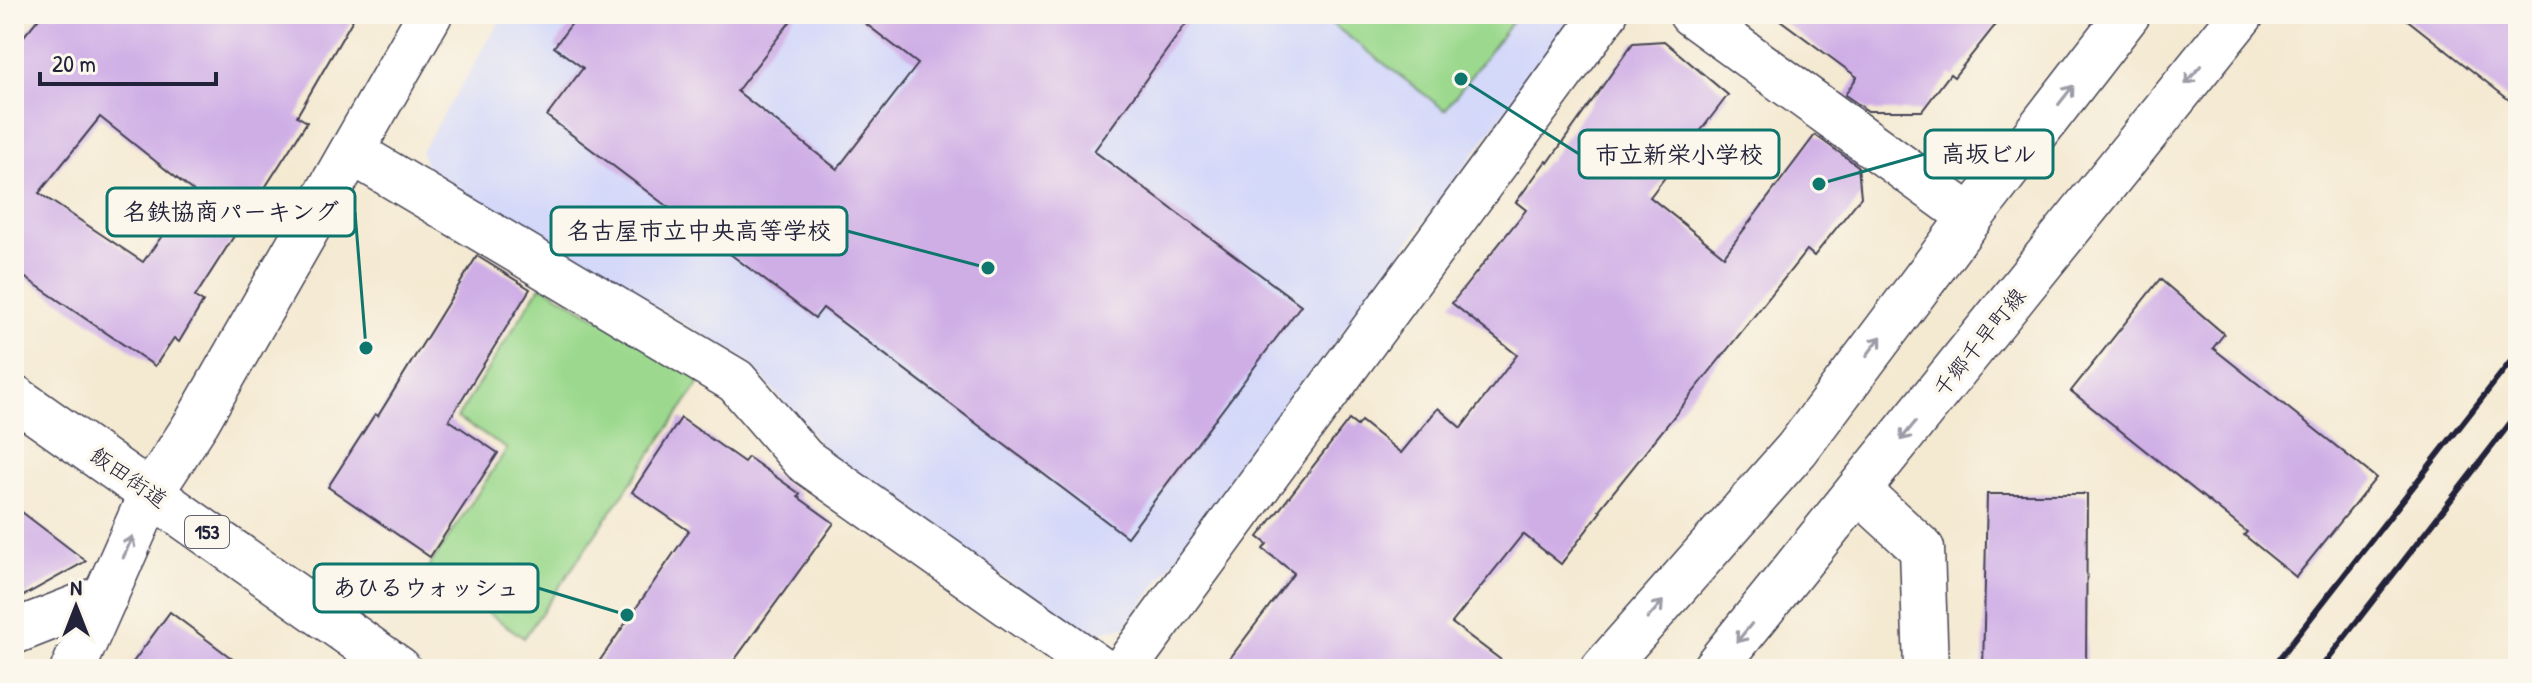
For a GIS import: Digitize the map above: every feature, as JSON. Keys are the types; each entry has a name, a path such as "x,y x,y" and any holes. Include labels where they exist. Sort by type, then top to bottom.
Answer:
{"main road":[{"path":"73,669 151,493 197,422 430,14"},
{"path":"1124,669 1605,14"},
{"path":"1691,14 1971,217"},
{"path":"1603,669 1797,449 2128,14"},
{"name":"千郷千早町線","path":"1714,669 2242,14"},
{"path":"352,152 736,381 804,460 1100,669"},
{"name":"飯田街道","path":"14,397 399,669"},
{"path":"1859,491 1922,549 1926,669"},
{"path":"14,632 106,596"}],"shaded area":[{"path":"504,14 1577,14 1125,627 1086,635 834,460 747,360 429,176 421,152"}],"green space":[{"path":"1319,14 1518,14 1445,110"},
{"path":"541,285 703,378 524,638 427,570 507,449 457,418"}],"building":[{"path":"42,14 356,14 297,116 307,122 195,297 203,302 179,342 174,338 155,366 14,270 14,48","holes":["100,117 194,192 143,262 39,193"]},
{"path":"579,14 796,14 737,91 837,169 918,64 853,14 1193,14 1094,151 1301,305 1127,537 823,308 815,318 547,116 583,68 554,47"},
{"path":"1772,14 2004,14 1954,77 1950,74 1922,111 1868,111 1845,95 1857,77"},
{"path":"2400,14 2518,14 2518,107"},
{"path":"1664,41 1728,95 1650,197 1724,256 1815,135 1858,166 1861,197 1814,256 1807,250 1599,510 1561,564 1523,534 1452,623 1513,669 1222,669 1294,573 1263,549 1267,544 1258,537 1349,420 1357,426 1361,421 1401,453 1438,408 1461,428 1517,355 1452,303 1526,210 1516,202 1546,161 1548,163 1633,43"},
{"path":"477,256 530,289 449,420 498,453 430,557 328,487 375,414 378,416"},
{"path":"2160,279 2224,334 2213,348 2376,478 2296,577 2244,535 2247,532 2071,391"},
{"path":"681,418 744,462 748,457 834,523 728,669 594,669 689,531 632,492"},
{"path":"1987,494 2087,494 2086,669 1983,669"},
{"path":"14,506 86,561 14,601"},
{"path":"170,612 246,669 128,669"}],"railway":[{"path":"2271,669 2518,352"},
{"path":"2320,669 2518,413"}],"place":[{"name":"市立新栄小学校","path":"1461,79"},
{"name":"高坂ビル","path":"1819,184"},
{"name":"名古屋市立中央高等学校","path":"988,268"},
{"name":"名鉄協商パーキング","path":"366,348"},
{"name":"あひるウォッシュ","path":"627,615"}]}
